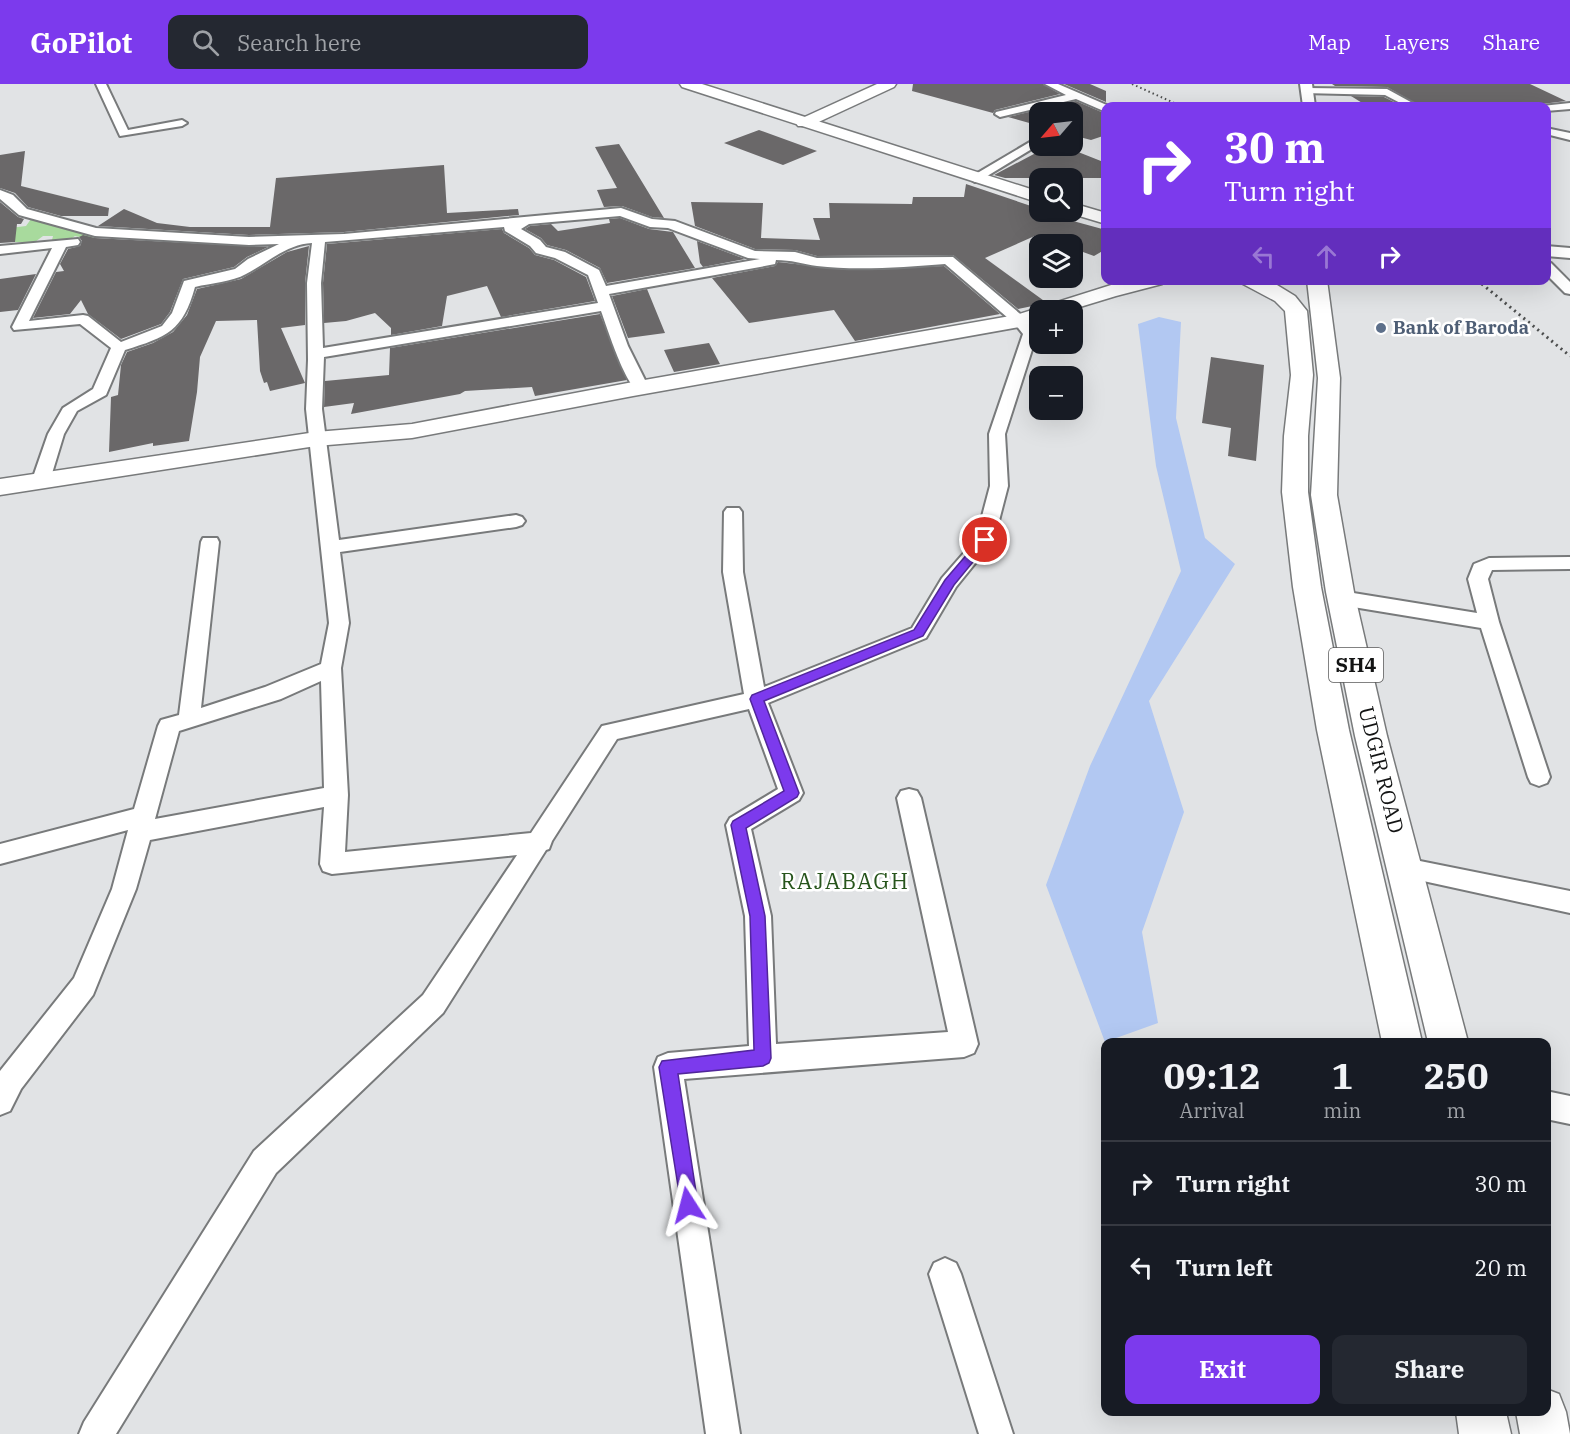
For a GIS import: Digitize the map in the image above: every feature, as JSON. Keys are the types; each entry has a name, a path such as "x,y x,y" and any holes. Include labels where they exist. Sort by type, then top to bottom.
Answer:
{"main road":[{"path":"786,118 862,84"},
{"path":"804,123 889,84"},
{"path":"694,85 786,118 1029,195"},
{"path":"1083,212 1101,217"},
{"path":"1082,300 1138,285"},
{"name":"UDGIR ROAD","path":"1260,285 1293,304 1296,311 1302,375 1296,436 1295,492 1307,587 1333,730 1401,1038"},
{"name":"UDGIR ROAD","path":"1318,285 1329,378 1324,495 1341,598 1371,736 1447,1038"},
{"path":"0,487 316,440 412,431 1029,318"},
{"path":"1482,1416 1485,1434"},
{"path":"1542,1416 1546,1434"}],"street":[{"path":"101,84 124,134 182,123"},
{"path":"1050,84 1101,107"},
{"path":"1308,102 1306,87 1387,92 1406,102"},
{"path":"1000,114 1076,96"},
{"path":"1551,108 1570,106"},
{"path":"1551,131 1570,138"},
{"path":"975,178 1029,146"},
{"path":"3,199 23,212 95,232 249,241 319,239 621,212 650,223 670,224 753,255 795,255 817,262 903,263 948,260 1029,317"},
{"path":"536,220 510,228 541,249 560,255 594,273 602,299 641,388"},
{"path":"0,250 161,237"},
{"path":"319,239 314,283 316,440 339,623 331,668 336,795 332,864 541,842"},
{"path":"119,347 160,335 174,324 183,308 189,284 240,272 253,262 298,240"},
{"path":"1551,254 1570,243"},
{"path":"61,244 19,327 83,319 119,347"},
{"path":"1551,256 1570,253"},
{"path":"316,354 602,299 630,289 690,275 728,270 795,255"},
{"path":"1551,261 1570,290"},
{"path":"91,1433 265,1162 433,1004 541,842 610,732 756,699 919,633 949,583 985,540 999,486 998,434 1029,337"},
{"path":"41,480 56,434 71,408 100,392 119,347"},
{"path":"734,512 733,572 756,699 792,793 738,825 758,916 763,1058"},
{"path":"330,547 516,520"},
{"path":"189,720 210,542"},
{"path":"1539,777 1489,622 1478,579 1480,568 1489,564 1502,562 1570,563"},
{"path":"1341,598 1489,622"},
{"path":"0,1101 11,1079 84,986 124,889 169,726 273,693 331,668"},
{"path":"0,854 141,824 336,795"},
{"path":"723,1434 668,1067 964,1044 909,798"},
{"path":"1405,868 1570,902"},
{"path":"1551,1106 1570,1110"},
{"path":"945,1274 996,1434"}],"green space":[{"path":"31,219 89,235 114,237 75,236 69,240 52,240 53,236 43,236 35,242 0,242 10,228 26,226"}],"water":[{"path":"1159,317 1181,322 1176,418 1205,538 1235,564 1149,701 1184,812 1142,932 1158,1023 1116,1038 1103,1038 1046,885 1090,766 1181,571 1156,466 1138,324"}],"building":[{"path":"913,84 1043,84 1060,94 995,110 993,113 912,91"},
{"path":"1064,84 1090,84 1106,91 1106,102"},
{"path":"1332,84 1530,84 1566,101 1413,102 1387,87 1335,86"},
{"path":"1351,96 1384,97 1394,102 1361,102"},
{"path":"1083,104 1101,112 1101,137 1091,140 1083,138"},
{"path":"1029,112 1029,123 1008,117"},
{"path":"759,130 817,151 783,165 724,143"},
{"path":"619,144 664,218 652,217 622,206 604,207 597,190 617,188 595,147"},
{"path":"25,151 21,186 109,208 108,216 61,216 28,207 15,193 0,188 0,155"},
{"path":"1083,154 1101,161 1101,178 1083,178 1083,168 1029,168 1029,178 1005,178 994,175 1030,156 1083,156"},
{"path":"444,165 447,213 518,209 519,215 344,232 249,235 98,226 124,209 157,223 190,227 270,227 276,178"},
{"path":"966,184 1029,205 1029,222 1077,222 1101,229 1101,252 1094,256 1083,252 1083,234 1029,234 1029,239 985,258 1043,300 1029,300 1029,307 1018,309 953,255 817,256 795,250 755,249 695,226 691,202 763,203 761,238 820,240 813,218 830,218 829,203 912,204 913,197 964,197"},
{"path":"0,202 18,217 24,219 21,224 17,224 15,242 0,243"},
{"path":"620,218 649,229 673,232 695,268 607,283 600,268 566,250 547,245 541,238 525,229 530,226 551,224 558,231 610,223 609,219"},
{"path":"502,229 504,233 529,248 535,255 554,260 586,277 595,301 501,317 487,286 447,296 442,326 391,335 391,328 375,313 346,321 324,323 323,283 327,244"},
{"path":"83,235 95,238 268,247 247,257 234,267 183,279 170,312 161,324 121,339 88,314 81,300 70,314 33,318 56,272 64,271 60,264 68,249 80,246 82,241 79,237"},
{"path":"697,241 745,259 703,267 700,263"},
{"path":"309,246 305,283 305,325 281,328 305,383 270,391 260,371 257,320 216,321 200,357 189,441 153,446 153,443 109,452 111,397 118,395 121,365 127,352 153,343 173,332 187,315 197,289 241,279 287,252"},
{"path":"778,262 848,270 944,266 1000,314 855,341 834,310 749,323 712,278 775,266"},
{"path":"36,274 18,310 0,312 0,279"},
{"path":"647,289 665,333 628,338 612,296"},
{"path":"600,314 627,380 535,396 532,387 465,391 460,394 351,414 354,403 324,407 325,381 389,375 390,348"},
{"path":"709,343 720,364 674,372 664,350"},
{"path":"1211,357 1264,365 1256,461 1228,456 1231,428 1202,423"}],"railway":[{"path":"1132,84 1172,102"},
{"path":"1483,285 1570,356"}],"place":[{"name":"Bank of Baroda","path":"1381,328"}],"district":[{"name":"RAJABAGH","path":"845,881"}],"route":[{"path":"688,1205 668,1067 763,1058 758,916 738,825 792,793 756,699 919,633 949,583 985,540"}]}
